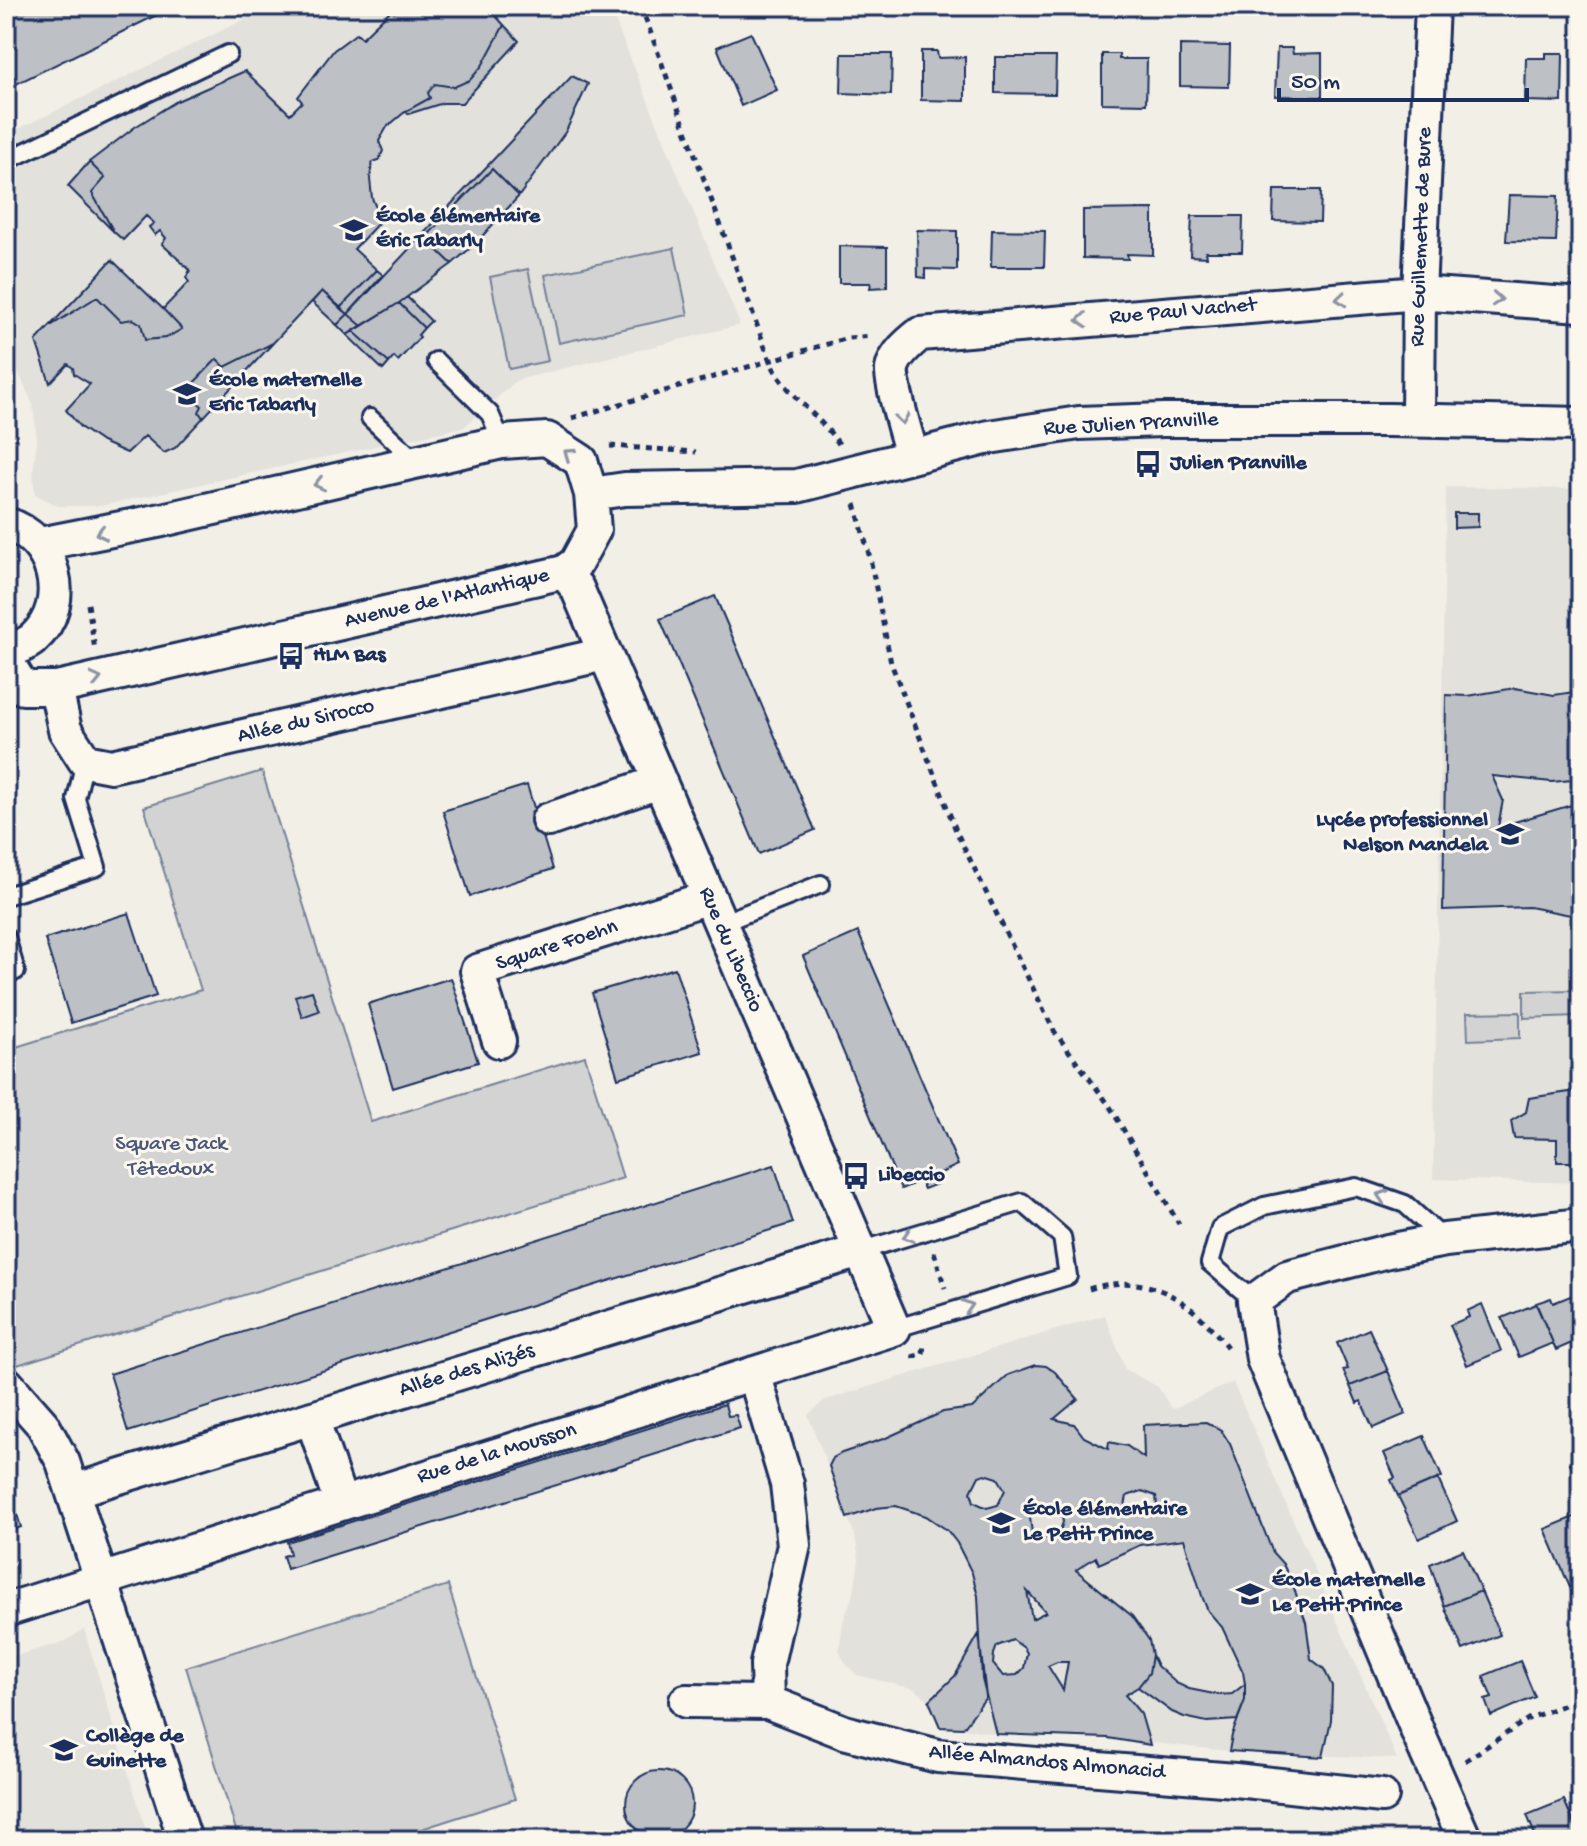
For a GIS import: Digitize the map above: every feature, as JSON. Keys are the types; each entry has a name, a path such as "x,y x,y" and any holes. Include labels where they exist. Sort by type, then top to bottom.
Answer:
{"street":[{"name":"Rue Guillemette de Bure","path":"1418,420 1419,293 1432,6"},
{"name":"Rue Paul Vachet","path":"920,334 1419,293 1581,305"},
{"path":"913,456 903,429 892,369 904,347 920,334"},
{"name":"Rue Julien Pranville","path":"591,494 625,489 797,486 989,437 1079,423 1418,420 1581,424"},
{"name":"Avenue de l'Atlantique","path":"6,660 23,688 56,688 564,572 576,563 594,530 591,494 581,461 547,439 502,442 162,520 40,544"},
{"path":"6,524 21,528 40,544 54,571 55,596 48,620 33,639 6,654"},
{"name":"Rue du Libeccio","path":"564,572 577,588 894,1329"},
{"name":"Allée du Sirocco","path":"85,761 111,766 605,654"},
{"path":"56,688 65,730 85,761"},
{"path":"548,820 659,782"},
{"name":"Square Foehn","path":"499,1041 477,971 713,911"},
{"path":"1465,1840 1263,1359 1254,1301 1287,1277 1388,1251 1445,1240 1581,1225"},
{"name":"Allée des Alizés","path":"73,1491 860,1251"},
{"name":"Rue de la Mousson","path":"6,1610 894,1329"},
{"path":"686,1701 768,1702 767,1664 794,1545 787,1484 754,1373"},
{"path":"6,1383 43,1425 63,1462 185,1840"},
{"path":"312,1418 341,1503"},
{"name":"Allée Almandos Almonacid","path":"768,1702 844,1732 938,1756 1235,1780 1382,1796"}],"lane":[{"path":"6,161 228,54"},
{"path":"436,361 490,414 502,442"},
{"path":"370,418 417,462"},
{"path":"6,896 97,867 76,799 85,761"},
{"path":"713,911 821,884"},
{"path":"6,937 16,971 6,974"},
{"path":"1254,1301 1210,1263 1220,1228 1264,1206 1356,1187 1405,1204 1445,1240"},
{"path":"860,1251 1022,1202 1062,1237 1068,1276 894,1329"}],"path":[{"path":"641,6 770,361 780,381 826,427 844,452 891,663 957,833 1054,1031 1109,1105 1179,1224"},
{"path":"562,421 848,338 920,334"},
{"path":"87,600 99,678"},
{"path":"928,1230 952,1311"},
{"path":"1084,1291 1121,1281 1151,1285 1202,1319 1242,1368 1263,1359"},
{"path":"1438,1779 1528,1719 1581,1698"}],"shaded area":[{"name":"École élémentaire Éric Tabarly","path":"272,6 609,6 740,325 517,380 464,427 100,506 58,506 35,494 33,473 37,440 33,405 6,344 6,135"},
{"name":"Lycée professionnel Nelson Mandela","path":"1446,487 1581,489 1581,1183 1433,1179"},
{"path":"1105,1315 1125,1369 1158,1387 1172,1409 1233,1382 1397,1759 1229,1751 1108,1738 996,1734 963,1728 915,1689 857,1675 845,1663 839,1650 859,1560 855,1536 808,1415 825,1400"},
{"name":"Collège de Guinette","path":"84,1629 149,1840 6,1840 6,1659 66,1641"}],"green space":[{"path":"674,248 688,315 559,343 545,275"},
{"path":"528,269 548,361 509,369 490,277"},
{"name":"Square Jack Têtedoux","path":"262,771 371,1122 585,1056 623,1178 17,1365 6,1341 6,1050 201,990 144,807"},
{"path":"1576,990 1577,1016 1524,1018 1524,991"},
{"path":"1520,1012 1520,1038 1468,1040 1467,1013"},
{"path":"448,1585 515,1799 387,1840 239,1840 186,1667"}],"building":[{"path":"6,6 175,6 6,89"},
{"path":"403,6 487,6 504,25 482,66 470,80 454,87 435,84 428,93 430,98 406,111 387,127 379,141 383,151 379,160 372,162 370,179 372,198 381,220 354,249 377,270 340,308 322,291 273,343 225,367 217,359 185,392 202,406 199,412 203,418 175,448 164,453 145,436 127,453 102,442 80,427 66,410 90,384 74,374 68,364 50,383 36,341 49,327 97,297 121,321 133,319 141,324 145,340 166,338 182,329 163,309 189,282 186,278 190,270 162,244 166,238 160,231 155,235 149,227 154,223 146,216 123,240 114,232 92,193 105,178 89,162 135,127 177,101 245,71 290,114 302,102 298,97 334,50 357,33 362,38 391,10 394,12"},
{"path":"504,25 519,41 462,103 443,103 408,114 406,111 430,98 428,93 435,84 454,87 470,80 482,66"},
{"path":"751,33 777,90 741,106 717,47"},
{"path":"1180,45 1230,46 1229,87 1180,86"},
{"path":"1277,48 1292,48 1293,54 1322,53 1322,97 1275,96"},
{"path":"921,51 937,51 938,58 965,57 965,101 921,100"},
{"path":"1546,53 1563,53 1562,102 1525,101 1526,58 1546,58"},
{"path":"842,54 892,54 891,95 841,93"},
{"path":"1102,54 1119,54 1119,59 1147,59 1146,104 1102,103"},
{"path":"995,57 1056,57 1055,94 995,93"},
{"path":"572,76 588,84 566,131 519,196 492,169 425,238 452,264 362,326 348,314"},
{"path":"89,162 105,178 92,193 114,232 68,186"},
{"path":"492,169 519,196 452,264 425,238"},
{"path":"1274,190 1321,190 1320,222 1273,221"},
{"path":"1509,195 1558,196 1556,242 1506,241"},
{"path":"1153,209 1153,255 1127,254 1128,259 1083,258 1083,210"},
{"path":"1192,216 1243,216 1242,252 1206,252 1207,257 1190,256"},
{"path":"917,230 957,231 957,270 925,269 925,278 918,277"},
{"path":"992,230 1045,231 1044,267 991,267"},
{"path":"839,246 887,247 887,287 870,288 871,283 839,283"},
{"path":"112,260 182,329 166,338 145,340 141,324 133,319 121,321 97,297 49,327"},
{"path":"377,270 383,275 348,314 340,308"},
{"path":"322,291 348,314 337,325 312,302"},
{"path":"407,297 431,321 424,328 399,303"},
{"path":"399,303 424,328 418,335 420,337 398,361 394,357 389,363 353,331"},
{"path":"348,314 362,326 347,335 337,325"},
{"path":"353,331 389,363 383,370 347,335"},
{"path":"273,343 203,418 199,412 202,406 185,392 217,359 225,367"},
{"path":"1454,513 1478,513 1478,527 1454,528"},
{"path":"715,596 815,830 759,854 660,619"},
{"path":"1515,688 1554,695 1581,691 1581,779 1552,782 1492,776 1503,800 1498,827 1581,802 1581,917 1529,907 1443,910 1446,695 1468,696"},
{"path":"527,785 553,869 470,896 443,811"},
{"path":"129,913 156,996 71,1023 45,939"},
{"path":"858,932 958,1165 934,1176 937,1184 924,1189 920,1181 901,1189 803,956"},
{"path":"675,968 702,1052 618,1078 592,993"},
{"path":"451,978 478,1062 393,1088 368,1004"},
{"path":"312,991 319,1011 302,1017 295,996"},
{"path":"1581,1086 1581,1139 1575,1139 1575,1162 1557,1162 1557,1139 1514,1138 1511,1121 1526,1112 1529,1098 1576,1091"},
{"path":"774,1165 793,1223 128,1432 110,1374"},
{"path":"1573,1295 1581,1314 1581,1339 1556,1350 1536,1303 1551,1298 1553,1303"},
{"path":"1482,1304 1501,1351 1467,1365 1450,1325 1469,1317 1467,1311"},
{"path":"1536,1304 1553,1343 1519,1357 1502,1318"},
{"path":"1369,1329 1388,1371 1350,1386 1343,1370 1348,1369 1337,1343"},
{"path":"1036,1365 1046,1366 1055,1372 1078,1399 1054,1419 1074,1424 1084,1437 1108,1449 1109,1442 1127,1446 1144,1458 1143,1425 1206,1422 1221,1430 1230,1444 1273,1553 1283,1564 1292,1583 1306,1622 1311,1659 1324,1669 1332,1686 1331,1720 1323,1757 1229,1751 1245,1700 1243,1672 1222,1627 1208,1611 1184,1539 1140,1545 1099,1564 1096,1557 1076,1570 1132,1616 1149,1640 1152,1655 1149,1673 1138,1687 1125,1695 1141,1714 1150,1745 1108,1738 996,1734 982,1679 978,1596 972,1573 957,1543 947,1530 926,1516 896,1506 876,1508 847,1518 829,1466 833,1458 842,1453 886,1438 943,1412 972,1408 1008,1375","holes":["985,1474 998,1478 1005,1490 998,1505 987,1508 974,1502 971,1492 979,1476","1142,1491 1156,1496 1157,1506 1142,1513 1125,1506 1127,1496","1050,1506 1062,1516 1063,1522 1059,1534 1047,1538 1032,1533 1030,1518 1034,1509","1027,1591 1046,1612 1032,1619","1013,1640 1027,1653 1024,1668 1017,1675 1003,1676 993,1664 997,1646","1057,1662 1068,1662 1063,1690 1048,1666"]},
{"path":"1388,1371 1406,1414 1373,1428 1361,1401 1357,1403 1350,1386"},
{"path":"725,1404 728,1416 736,1415 740,1428 287,1569 283,1556 290,1554 287,1542"},
{"path":"1424,1436 1442,1477 1398,1496 1391,1480 1395,1478 1384,1453"},
{"path":"1581,1459 1581,1489 1570,1463"},
{"path":"6,1479 21,1527 6,1532"},
{"path":"1438,1479 1457,1521 1419,1539 1398,1496"},
{"path":"1581,1514 1581,1594 1574,1597 1545,1529"},
{"path":"1463,1550 1481,1591 1444,1606 1430,1564"},
{"path":"1481,1591 1500,1635 1463,1650 1444,1606"},
{"path":"979,1634 986,1697 963,1728 940,1727 929,1701 955,1676"},
{"path":"1152,1655 1157,1666 1176,1683 1189,1689 1219,1695 1232,1694 1245,1684 1245,1700 1237,1720 1207,1722 1184,1717 1138,1687 1149,1673"},
{"path":"1520,1661 1535,1697 1491,1716 1485,1700 1492,1698 1483,1676"},
{"path":"659,1771 672,1774 682,1781 689,1791 692,1804 689,1817 682,1827 672,1834 659,1837 646,1834 636,1827 629,1817 626,1804 629,1791 636,1781 646,1774"},
{"path":"1564,1800 1581,1840 1537,1840 1527,1815"}],"place":[{"name":"École élémentaire Éric Tabarly","path":"354,230"},
{"name":"École maternelle Eric Tabarly","path":"187,394"},
{"name":"Julien Pranville","path":"1148,464"},
{"name":"HLM Bas","path":"291,656"},
{"name":"Lycée professionnel Nelson Mandela","path":"1510,834"},
{"name":"Libeccio","path":"856,1176"},
{"name":"École élémentaire Le Petit Prince","path":"1001,1523"},
{"name":"École maternelle Le Petit Prince","path":"1250,1594"},
{"name":"Collège de Guinette","path":"64,1750"}]}
